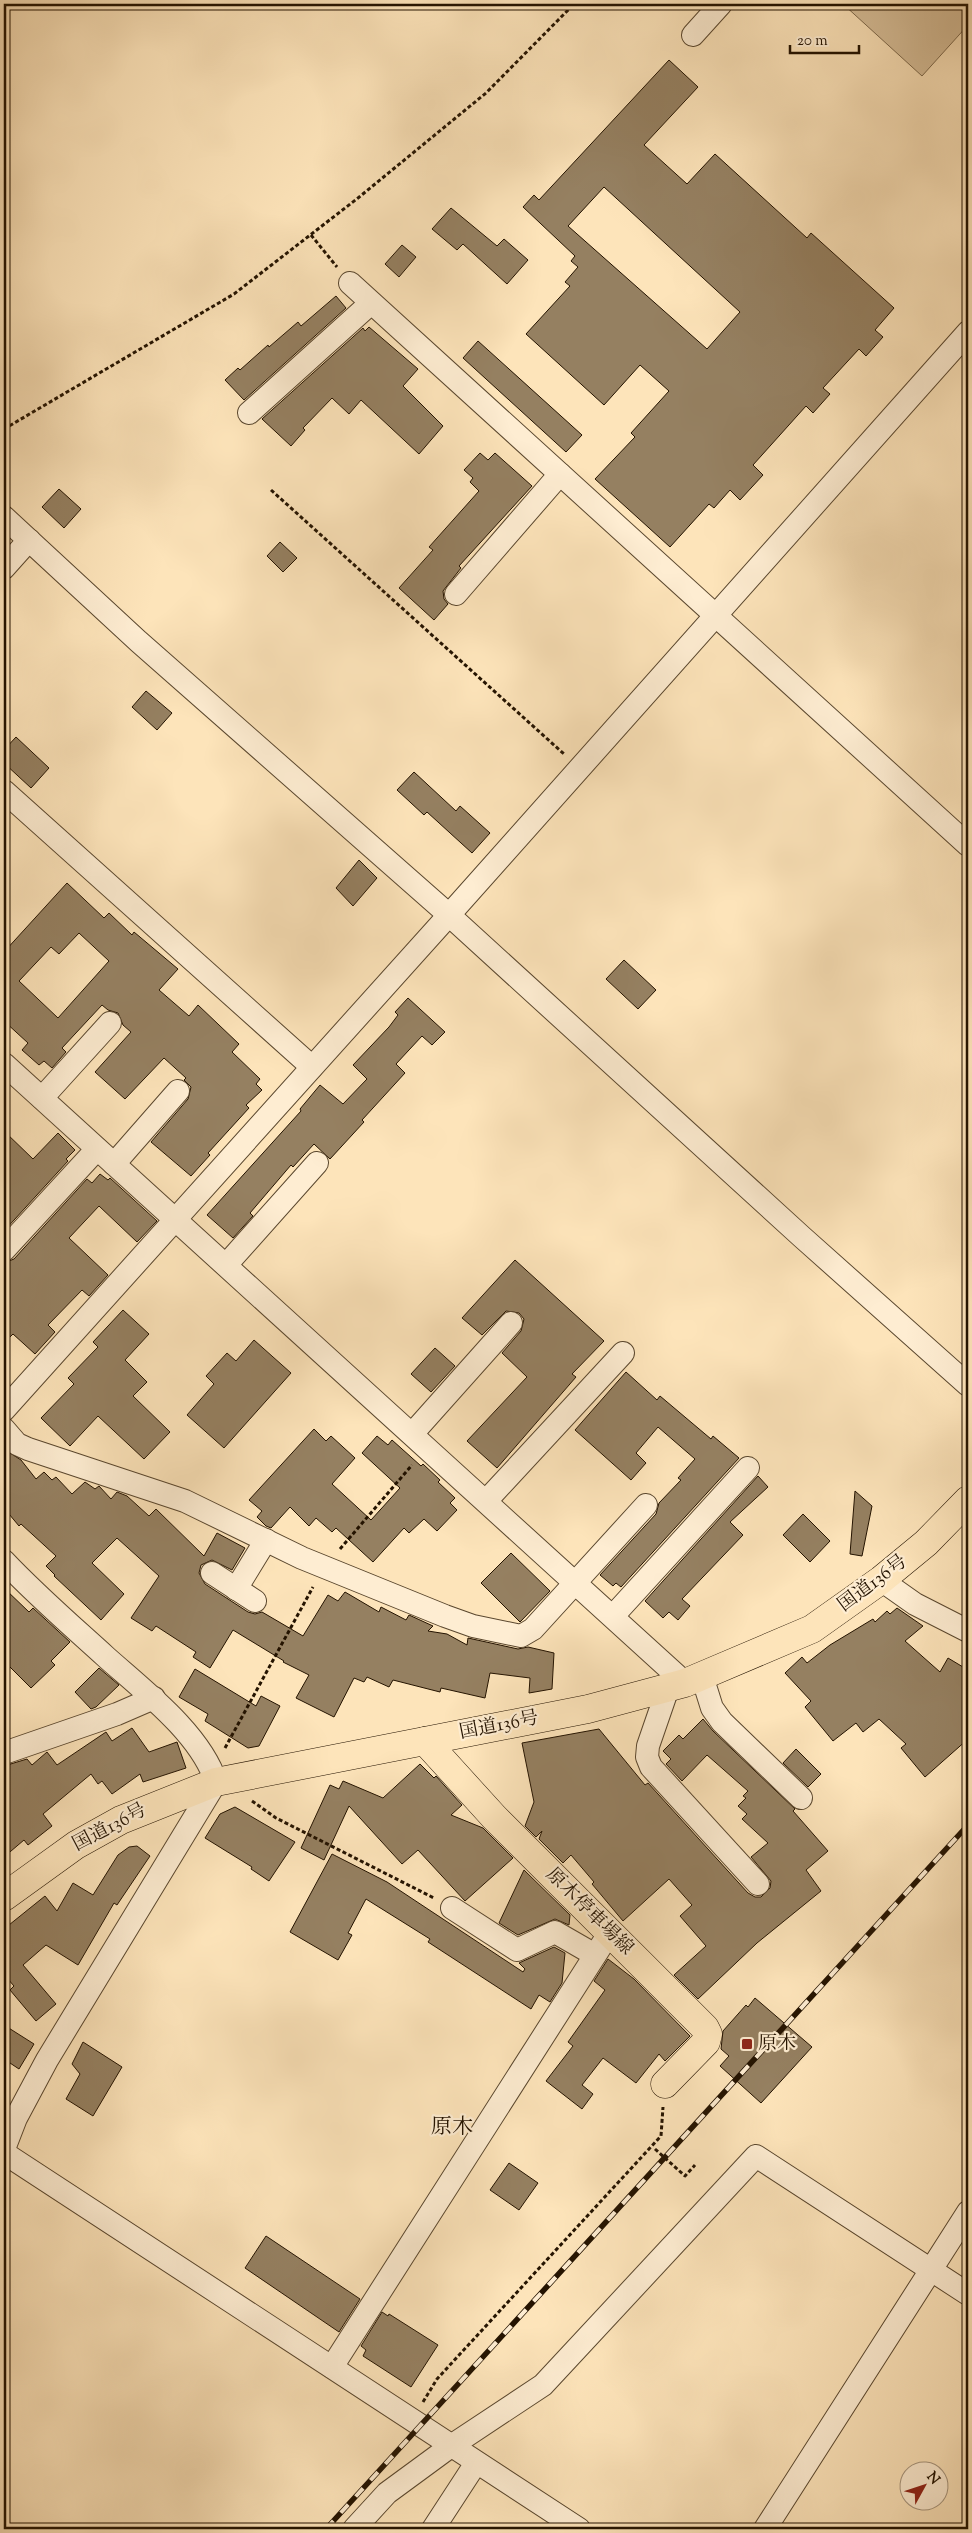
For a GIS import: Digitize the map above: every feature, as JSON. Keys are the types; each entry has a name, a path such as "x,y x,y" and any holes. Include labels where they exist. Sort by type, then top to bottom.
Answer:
{"main road":[{"name":"国道136号","path":"4,1897 76,1845 121,1820 217,1777 425,1741 588,1709 685,1682 812,1629 881,1580 926,1543 968,1500"},
{"name":"原木停車場線","path":"425,1741 494,1816 602,1944 705,2028 708,2034 702,2047 665,2084"}],"street":[{"path":"693,35 721,4"},
{"path":"350,283 968,845"},
{"path":"249,413 371,303"},
{"path":"4,1410 449,915 968,332"},
{"path":"456,594 560,474"},
{"path":"4,518 138,641 449,915 802,1237 968,1385"},
{"path":"4,568 29,540"},
{"path":"4,791 312,1067"},
{"path":"42,1098 110,1023"},
{"path":"4,1064 685,1682 712,1708 722,1722 801,1798"},
{"path":"114,1164 178,1091"},
{"path":"4,1250 97,1149"},
{"path":"226,1265 317,1163"},
{"path":"419,1440 511,1323"},
{"path":"486,1501 623,1353"},
{"path":"4,1429 17,1444 28,1449 185,1501 324,1567 473,1626 521,1636 533,1629 646,1505"},
{"path":"613,1616 748,1468"},
{"path":"212,1572 246,1595 266,1540"},
{"path":"4,1561 100,1652 154,1698 206,1758 217,1777 47,2060 16,2118 4,2151 579,2529"},
{"path":"881,1580 915,1604 968,1631"},
{"path":"685,1682 648,1746 646,1757 651,1768 758,1884"},
{"path":"4,1753 154,1698"},
{"path":"332,2367 602,1944 556,1932 518,1950 452,1908"},
{"path":"354,2529 387,2493 451,2446 543,2385 756,2156 968,2294"},
{"path":"765,2529 968,2212"},
{"path":"433,2529 476,2463"}],"path":[{"path":"4,429 234,294 311,235 486,93 574,4"},
{"path":"311,235 350,283"},
{"path":"271,490 580,768"},
{"path":"419,1440 324,1567 217,1777 276,1818 452,1908"},
{"path":"411,2420 437,2379 661,2136 665,2084"},
{"path":"655,2149 685,2176 696,2165"}],"shaded area":[{"path":"843,4 968,4 968,25 922,76"}],"building":[{"path":"669,60 698,87 644,145 687,184 715,154 807,238 811,233 894,308 875,330 883,337 866,356 859,349 823,388 830,394 813,413 806,406 753,465 763,475 740,500 730,490 714,508 709,504 670,547 595,479 635,437 631,433 669,391 640,365 604,405 526,334 570,286 565,282 578,267 571,261 575,256 523,207 534,195 539,200","holes":["604,187 740,312 707,349 568,226"]},
{"path":"451,208 497,246 504,239 528,260 507,284 463,244 457,250 432,229"},
{"path":"402,245 416,257 399,277 385,264"},
{"path":"336,296 346,308 244,400 225,380 238,368 240,370 268,345 269,347 298,322 301,326"},
{"path":"369,327 418,369 403,386 443,426 419,454 361,400 349,414 332,398 303,428 305,430 291,446 262,419 363,328 365,331"},
{"path":"478,341 582,435 566,452 463,358"},
{"path":"480,453 488,460 495,453 532,486 459,566 461,568 443,591 444,599 448,604 434,620 399,588 433,550 429,547 479,491 470,482 473,478 464,470"},
{"path":"59,489 81,509 64,528 42,507"},
{"path":"280,542 297,558 283,572 267,556"},
{"path":"146,691 172,713 157,730 132,707"},
{"path":"16,737 49,768 31,788 4,763 4,750"},
{"path":"414,772 456,811 460,806 490,833 472,853 427,812 424,815 397,790"},
{"path":"359,860 377,878 353,906 336,888"},
{"path":"67,883 104,918 109,913 132,935 134,932 178,969 159,990 189,1016 198,1005 239,1044 232,1052 260,1079 256,1084 262,1090 246,1105 249,1108 208,1153 210,1155 191,1176 151,1142 188,1099 191,1087 184,1080 186,1078 164,1058 125,1099 95,1072 131,1032 123,1025 118,1013 108,1010 102,1005 62,1048 66,1052 52,1068 44,1061 39,1065 22,1050 28,1043 4,1021 4,952","holes":["79,933 109,961 58,1018 19,981 51,947 59,954"]},
{"path":"624,960 656,990 638,1009 606,979"},
{"path":"408,998 445,1032 432,1045 422,1036 396,1064 405,1073 362,1120 364,1122 330,1159 314,1144 293,1167 291,1165 250,1213 253,1216 233,1238 207,1215 301,1111 300,1109 320,1085 343,1104 367,1079 353,1065 389,1027 398,1015 395,1012"},
{"path":"4,1131 33,1159 58,1133 75,1150 66,1159 68,1161 4,1231"},
{"path":"100,1174 108,1180 110,1178 157,1221 137,1242 99,1206 69,1238 108,1275 89,1296 82,1290 48,1325 55,1332 35,1354 13,1334 4,1343 4,1263 14,1259 87,1179 92,1183"},
{"path":"515,1260 604,1341 572,1374 576,1377 497,1468 467,1441 527,1377 502,1353 521,1331 524,1319 519,1313 506,1311 482,1335 462,1318"},
{"path":"123,1310 149,1334 125,1360 147,1382 133,1396 170,1432 144,1459 98,1416 70,1446 41,1418 74,1384 68,1378 98,1347 93,1342"},
{"path":"254,1340 291,1373 224,1448 187,1415 214,1384 206,1376 227,1353 236,1361"},
{"path":"435,1348 455,1366 431,1392 411,1374"},
{"path":"626,1372 657,1400 660,1396 711,1439 713,1436 739,1458 621,1587 616,1583 613,1586 600,1575 656,1514 659,1503 681,1480 678,1478 695,1459 658,1427 636,1453 646,1463 631,1480 575,1430"},
{"path":"314,1429 326,1441 331,1436 355,1458 332,1484 371,1520 400,1488 362,1453 377,1436 388,1445 392,1440 421,1466 423,1464 455,1498 450,1503 457,1510 437,1531 424,1519 409,1533 404,1528 373,1562 336,1528 332,1532 316,1518 309,1526 290,1507 271,1528 266,1526 257,1517 262,1511 249,1500"},
{"path":"4,1449 21,1460 36,1479 44,1472 52,1480 56,1477 72,1494 85,1482 95,1489 99,1486 111,1499 117,1492 127,1496 149,1516 156,1509 204,1556 217,1533 245,1548 232,1570 212,1560 201,1565 199,1573 205,1584 248,1612 255,1614 262,1612 303,1636 328,1595 338,1601 345,1592 379,1612 381,1607 406,1620 409,1615 433,1626 428,1631 447,1634 467,1645 468,1638 518,1649 528,1647 554,1653 552,1689 529,1693 530,1678 490,1673 485,1698 441,1688 440,1692 393,1680 389,1687 367,1677 364,1682 354,1678 334,1717 296,1698 309,1675 283,1662 233,1630 210,1668 193,1657 196,1652 156,1626 152,1631 131,1618 159,1576 117,1538 92,1563 124,1594 101,1620 54,1576 46,1566 56,1556 21,1524 19,1526 4,1508"},
{"path":"758,1476 768,1487 730,1522 743,1535 682,1599 690,1606 678,1620 669,1612 663,1618 645,1601"},
{"path":"855,1491 872,1506 862,1556 850,1554"},
{"path":"803,1514 830,1541 810,1562 783,1535"},
{"path":"511,1553 550,1591 520,1622 481,1583"},
{"path":"4,1588 29,1612 33,1608 70,1642 51,1661 55,1665 31,1688 4,1661"},
{"path":"897,1608 923,1626 905,1641 940,1672 948,1658 968,1670 968,1739 925,1777 901,1748 906,1744 879,1719 863,1732 856,1723 833,1741 805,1707 811,1701 785,1673 802,1657 807,1663 830,1645 873,1619 875,1622 887,1611 890,1614"},
{"path":"99,1668 119,1685 96,1707 91,1709 75,1692"},
{"path":"195,1669 256,1706 261,1696 280,1706 259,1746 248,1748 205,1721 208,1714 179,1697"},
{"path":"703,1719 713,1731 795,1809 793,1811 828,1851 806,1870 821,1891 757,1943 698,1999 674,1975 706,1946 680,1916 692,1905 669,1879 623,1921 571,1855 563,1863 539,1839 542,1831 536,1837 525,1826 534,1802 522,1743 599,1729 645,1785 648,1783 748,1893 755,1897 761,1897 770,1888 771,1881 751,1857 768,1843 742,1819 747,1814 738,1806 746,1798 743,1796 748,1791 707,1755 682,1781 666,1764 671,1759 663,1751 679,1735 683,1739"},
{"path":"132,1728 149,1752 177,1742 186,1768 143,1782 140,1774 112,1794 102,1781 98,1784 91,1774 43,1814 52,1826 28,1845 24,1840 4,1857 4,1766 27,1759 32,1765 47,1752 57,1765 106,1732 112,1741"},
{"path":"796,1749 821,1774 808,1787 783,1763"},
{"path":"420,1764 434,1778 436,1776 462,1805 451,1815 483,1828 513,1858 465,1901 418,1850 402,1864 349,1806 324,1860 301,1848 330,1785 339,1789 343,1781 383,1798"},
{"path":"235,1807 295,1842 269,1881 251,1869 252,1867 205,1838 220,1814"},
{"path":"137,1846 150,1856 117,1905 114,1903 78,1965 46,1945 23,1965 56,2004 36,2021 10,1990 14,1986 7,1978 4,1981 4,1929 45,1896 57,1911 73,1883 93,1895 118,1855 129,1847"},
{"path":"332,1854 387,1882 523,1972 525,1969 519,1963 554,1947 565,1953 562,1983 550,2002 539,1995 531,2009 428,1942 430,1939 366,1899 348,1933 352,1935 338,1960 290,1932"},
{"path":"524,1870 570,1915 569,1925 555,1919 518,1935 499,1923"},
{"path":"608,1959 634,1979 690,2036 665,2061 659,2054 636,2083 603,2058 582,2085 593,2094 582,2109 546,2081 573,2046 568,2042 605,1990 594,1981"},
{"path":"755,1998 812,2047 761,2103 720,2066 729,2056 721,2049 723,2031 746,2005 748,2007"},
{"path":"4,2025 34,2044 19,2069 4,2059"},
{"path":"83,2042 122,2067 93,2116 66,2099 80,2074 72,2064"},
{"path":"509,2163 538,2183 519,2210 490,2190"},
{"path":"266,2236 360,2299 339,2332 245,2268"},
{"path":"382,2312 388,2316 389,2314 438,2345 411,2387 363,2356 366,2350 361,2346"}],"railway":[{"path":"326,2529 968,1825"}],"place":[{"name":"原木","path":"747,2044"}],"district":[{"name":"原木","path":"452,2128"}]}
